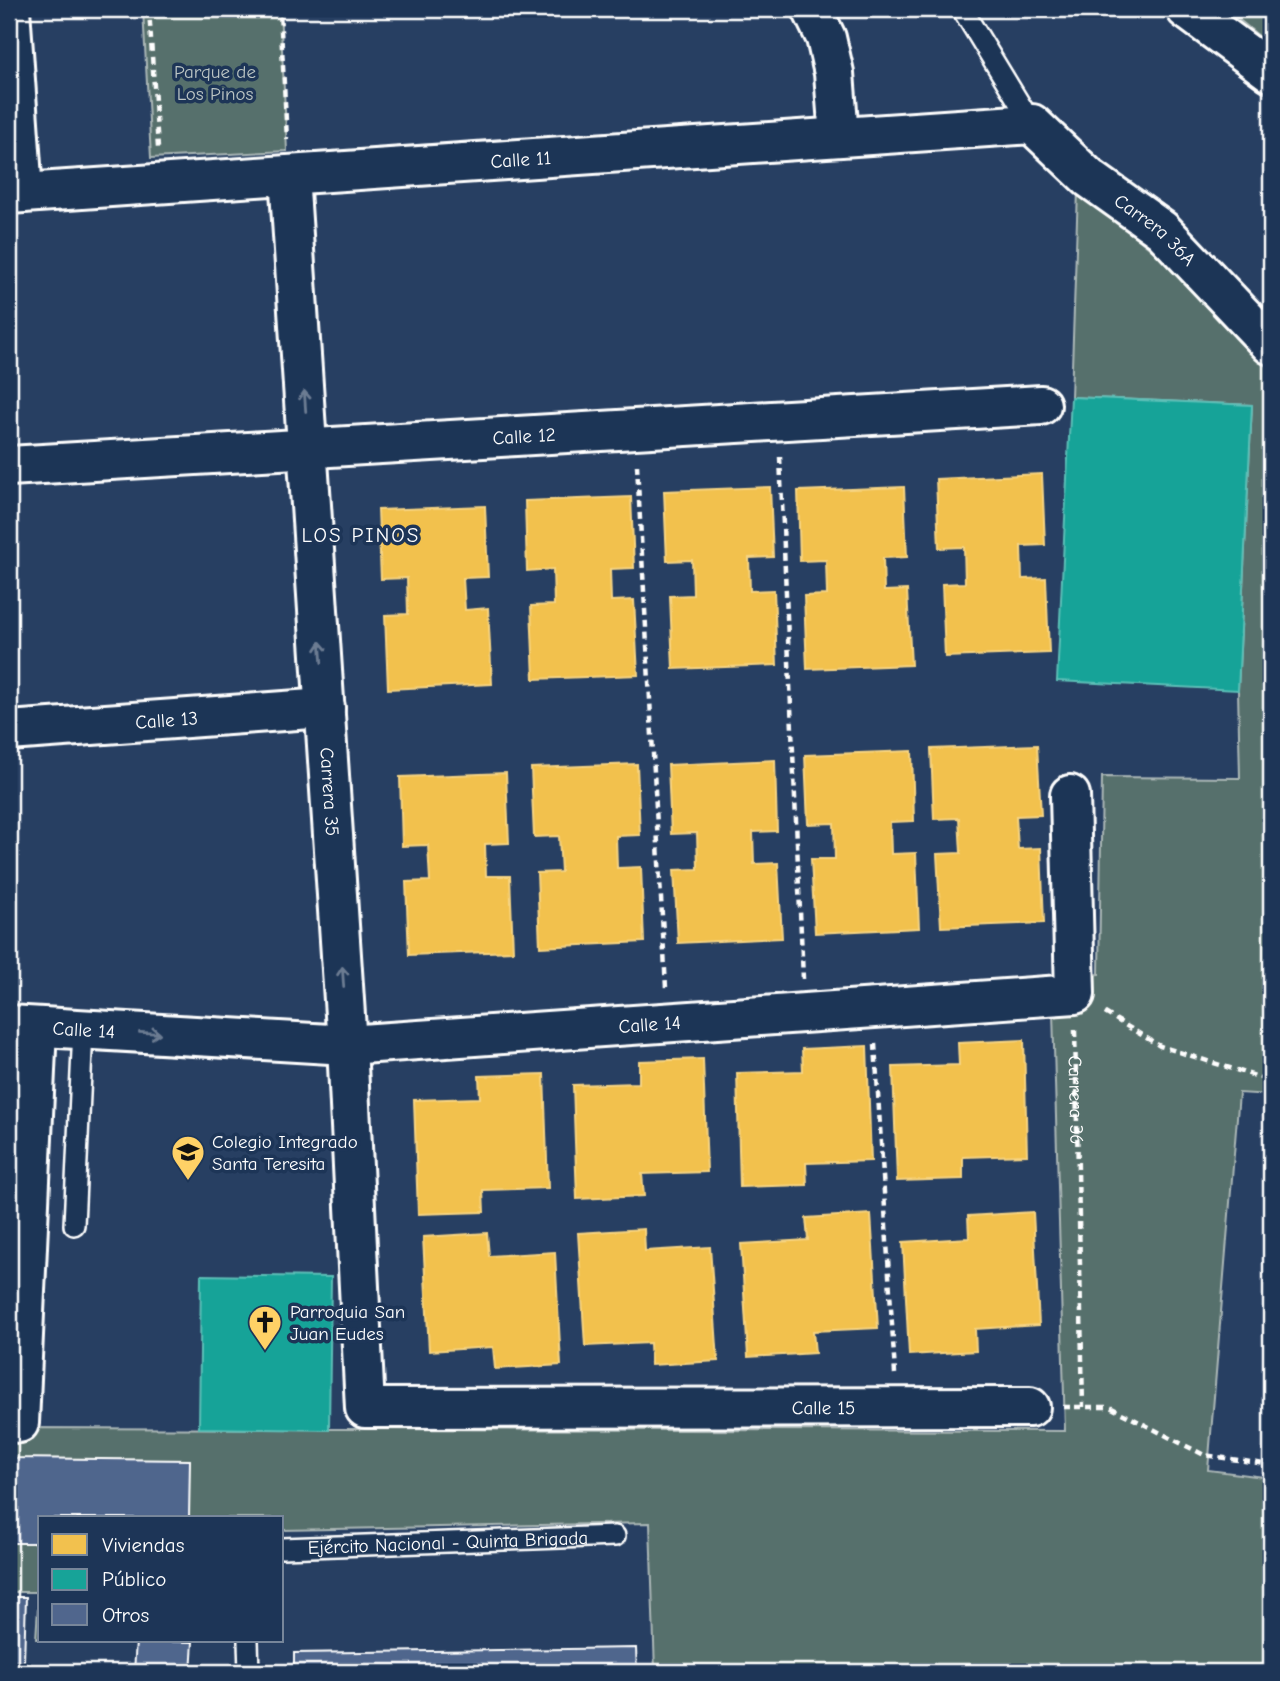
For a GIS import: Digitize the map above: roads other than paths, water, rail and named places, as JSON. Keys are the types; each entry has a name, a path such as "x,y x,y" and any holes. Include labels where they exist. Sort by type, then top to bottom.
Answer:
{"street":[{"path":"10,9 16,193"},
{"path":"812,9 826,38 834,73 839,137"},
{"path":"1186,9 1271,72"},
{"name":"Calle 11","path":"16,193 1032,124"},
{"name":"Carrera 36A","path":"1032,124 1089,178 1162,230 1271,345"},
{"name":"Carrera 35","path":"289,175 347,1045 365,1408"},
{"name":"Calle 12","path":"9,466 1041,405"},
{"name":"Calle 13","path":"9,731 325,708"},
{"name":"Calle 14","path":"23,1026 347,1045 1074,994 1070,795"},
{"path":"19,1423 23,1026"},
{"name":"Calle 15","path":"365,1408 1030,1407"}],"lane":[{"path":"962,9 1032,124"},
{"path":"74,1226 83,1030"},
{"name":"Ejército Nacional - Quinta Brigada","path":"284,1548 615,1536"},
{"path":"248,1642 249,1672"}],"place":[{"name":"Colegio Integrado Santa Teresita","path":"188,1182"},
{"name":"Parroquia San Juan Eudes","path":"265,1352"}],"district":[{"name":"LOS PINOS","path":"361,535"}],"park label":[{"name":"Parque de Los Pinos","path":"215,82"}]}
